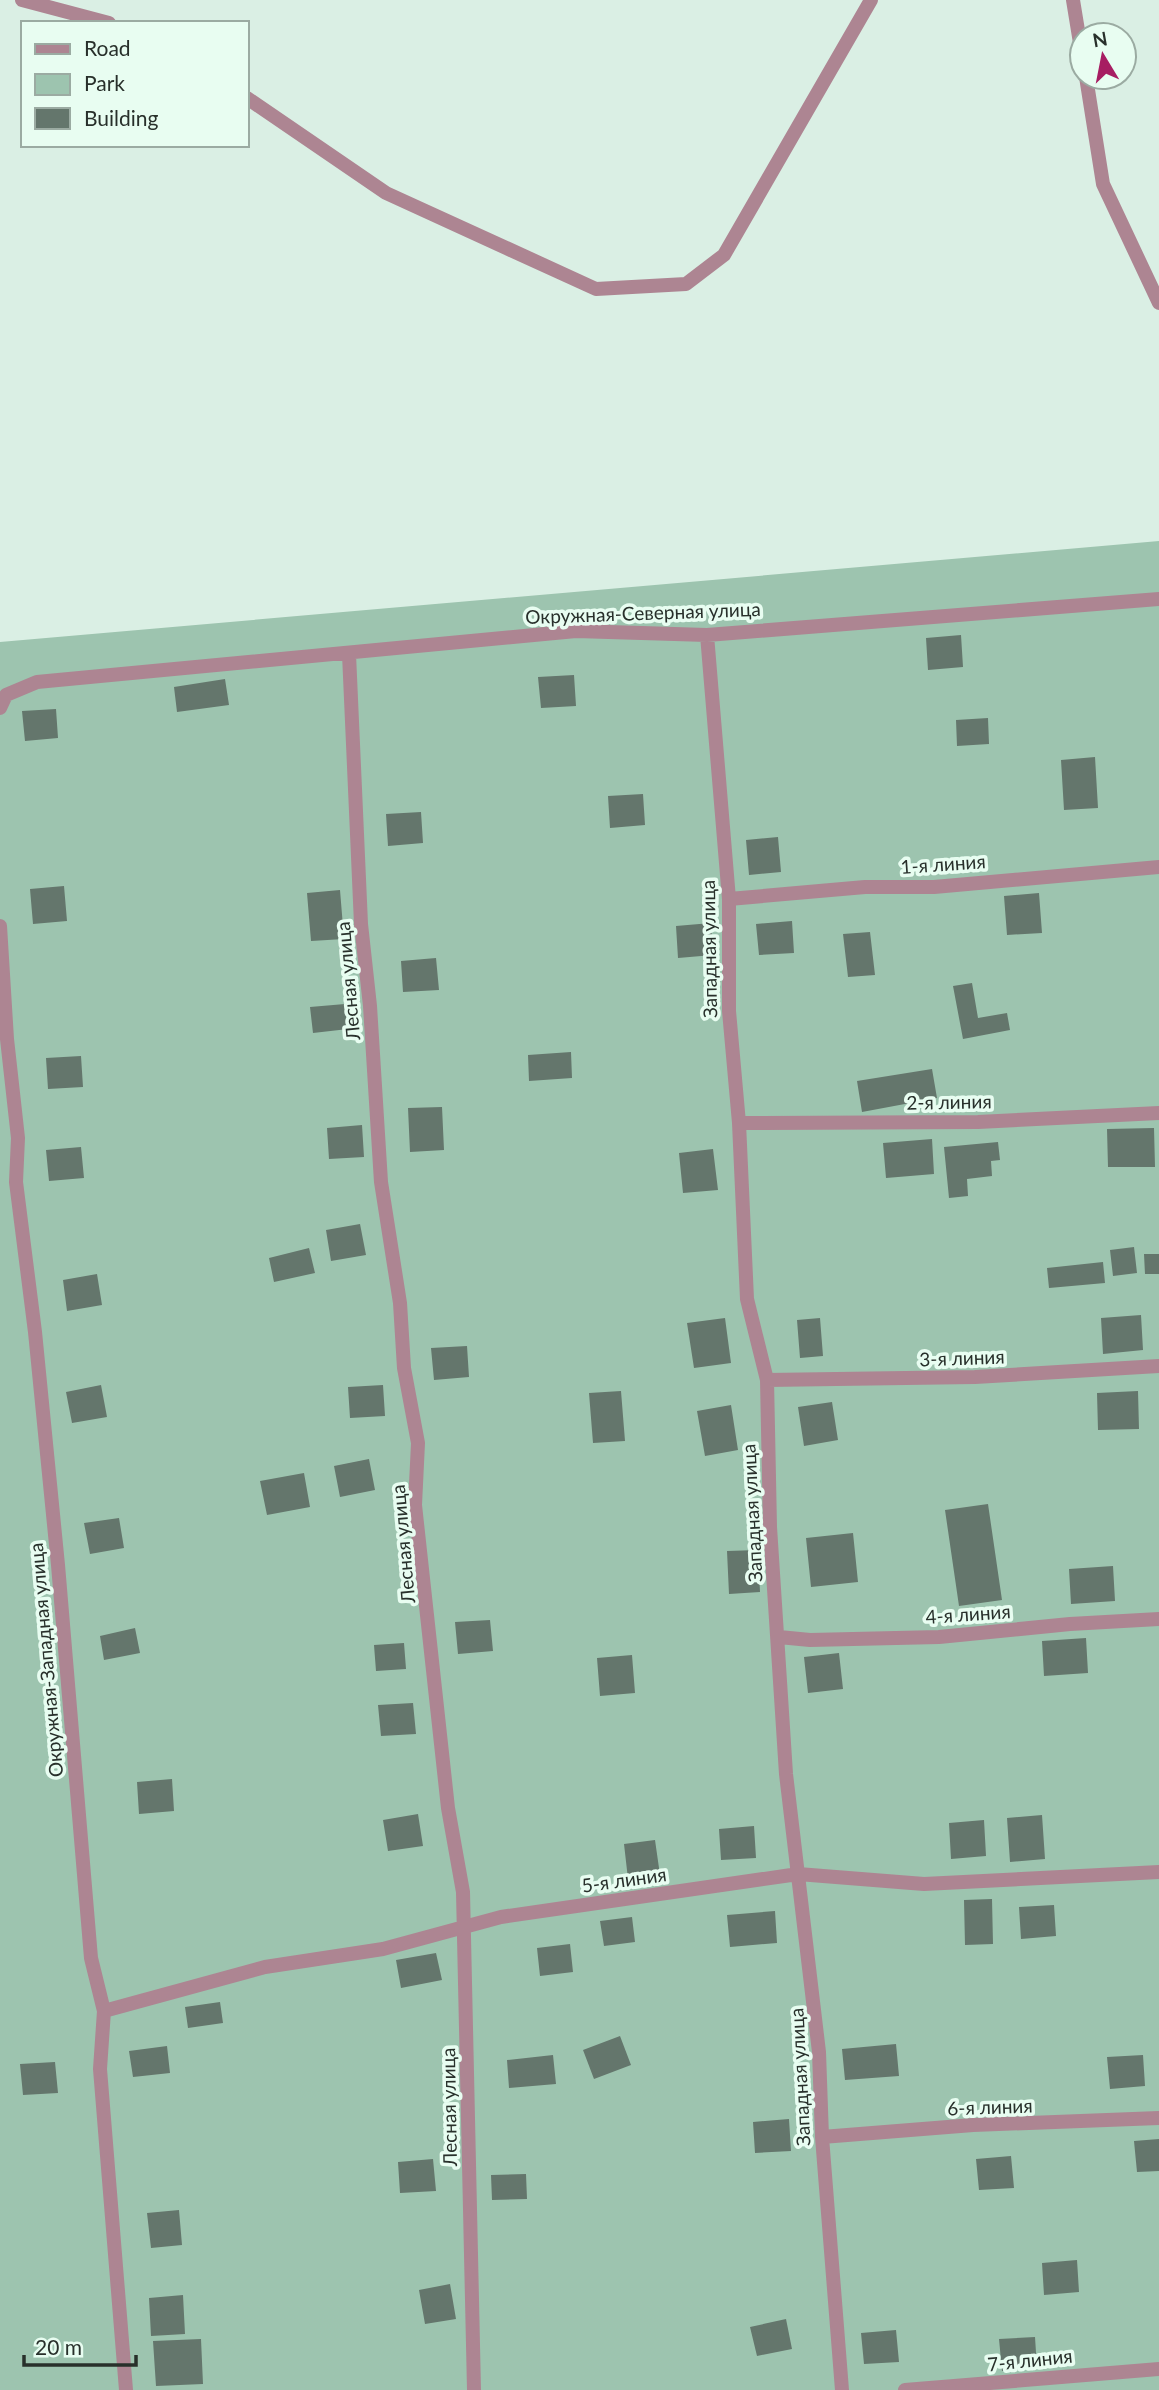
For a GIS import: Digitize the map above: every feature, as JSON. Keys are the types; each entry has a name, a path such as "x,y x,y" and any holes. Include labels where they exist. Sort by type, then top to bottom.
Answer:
{"street":[{"path":"22,0 102,21"},
{"path":"248,99 386,193 596,289 686,284 724,256 871,0"},
{"path":"1073,0 1076,21"},
{"path":"1088,91 1103,184 1159,303"},
{"name":"Окружная-Северная улица","path":"3,702 37,682 576,631 707,635 1159,599"},
{"name":"Западная улица","path":"707,635 729,899 729,1011 739,1123 747,1299 767,1380 770,1527 786,1774 819,2052 822,2137 842,2390"},
{"name":"Лесная улица","path":"349,654 361,924 370,1006 381,1182 400,1303 404,1368 418,1443 415,1505 448,1808 463,1892 462,1925 467,1977 474,2390"},
{"name":"1-я линия","path":"729,899 865,887 934,887 1159,867"},
{"name":"Окружная-Западная улица","path":"0,926 6,1039 18,1138 16,1182 35,1332 55,1537 91,1958 104,2011 100,2069 125,2390"},
{"name":"2-я линия","path":"739,1123 978,1122 1159,1113"},
{"name":"3-я линия","path":"767,1380 975,1377 1159,1366"},
{"name":"4-я линия","path":"779,1637 810,1640 939,1637 1070,1624 1159,1619"},
{"name":"5-я линия","path":"104,2011 265,1967 383,1949 462,1925 798,1874 924,1884 1159,1872"},
{"name":"6-я линия","path":"822,2137 973,2125 1159,2118"},
{"name":"7-я линия","path":"905,2390 1159,2369"}],"green space":[{"path":"1159,541 1159,2390 0,2390 0,642"}],"building":[{"path":"961,635 963,667 928,670 926,638"},
{"path":"574,675 576,706 541,708 538,677"},
{"path":"225,679 229,705 177,712 174,687"},
{"path":"56,709 58,738 25,741 22,711"},
{"path":"988,718 989,744 957,746 956,720"},
{"path":"1095,757 1098,808 1064,810 1061,760"},
{"path":"643,794 645,825 610,828 608,796"},
{"path":"421,812 423,843 388,846 386,814"},
{"path":"778,837 781,872 749,875 746,840"},
{"path":"64,886 67,921 33,924 30,889"},
{"path":"340,890 344,939 311,941 307,893"},
{"path":"1039,893 1042,933 1007,935 1004,896"},
{"path":"792,921 794,953 759,955 756,924"},
{"path":"711,923 713,955 678,958 676,926"},
{"path":"870,932 875,975 848,977 843,934"},
{"path":"436,958 439,990 403,992 401,961"},
{"path":"972,983 978,1018 1007,1013 1010,1030 963,1039 953,986"},
{"path":"345,1004 348,1029 313,1033 310,1007"},
{"path":"571,1052 572,1078 529,1081 528,1055"},
{"path":"81,1056 83,1087 48,1089 46,1058"},
{"path":"932,1069 937,1098 862,1112 857,1081"},
{"path":"442,1107 444,1150 410,1152 408,1108"},
{"path":"362,1125 364,1157 329,1159 327,1128"},
{"path":"1154,1128 1155,1167 1108,1167 1107,1129"},
{"path":"932,1139 934,1174 886,1178 883,1143"},
{"path":"998,1142 1000,1160 991,1161 992,1176 967,1179 968,1196 949,1198 944,1147"},
{"path":"81,1147 84,1178 49,1181 46,1150"},
{"path":"713,1149 718,1190 683,1193 679,1153"},
{"path":"360,1224 366,1255 331,1261 326,1230"},
{"path":"1134,1247 1137,1273 1113,1276 1110,1250"},
{"path":"309,1248 315,1273 274,1282 269,1258"},
{"path":"1144,1254 1159,1254 1159,1274 1145,1274"},
{"path":"1103,1262 1105,1283 1049,1288 1047,1268"},
{"path":"97,1274 102,1305 67,1311 63,1280"},
{"path":"1141,1315 1143,1350 1103,1354 1101,1318"},
{"path":"725,1318 731,1363 694,1368 687,1323"},
{"path":"820,1318 823,1356 800,1358 797,1320"},
{"path":"467,1346 469,1377 434,1380 431,1348"},
{"path":"101,1385 107,1417 72,1423 66,1392"},
{"path":"383,1385 385,1416 350,1418 348,1387"},
{"path":"621,1391 625,1441 593,1443 589,1393"},
{"path":"1138,1391 1139,1429 1098,1430 1097,1393"},
{"path":"832,1402 838,1440 804,1446 798,1407"},
{"path":"731,1405 738,1450 705,1456 697,1411"},
{"path":"369,1459 375,1490 340,1497 334,1466"},
{"path":"304,1473 310,1507 267,1515 260,1481"},
{"path":"988,1504 1002,1600 959,1606 945,1510"},
{"path":"119,1518 124,1548 90,1554 84,1523"},
{"path":"853,1533 858,1582 811,1587 806,1538"},
{"path":"758,1550 760,1592 729,1594 727,1551"},
{"path":"1113,1566 1115,1601 1071,1604 1069,1569"},
{"path":"490,1620 493,1651 458,1654 455,1622"},
{"path":"135,1628 140,1653 104,1660 100,1636"},
{"path":"1086,1638 1088,1673 1044,1676 1042,1641"},
{"path":"404,1643 406,1669 376,1671 374,1645"},
{"path":"839,1653 843,1689 808,1693 804,1657"},
{"path":"632,1655 635,1693 600,1696 597,1658"},
{"path":"413,1703 416,1734 381,1736 378,1705"},
{"path":"172,1779 174,1811 139,1814 137,1782"},
{"path":"418,1814 423,1846 388,1851 383,1820"},
{"path":"1042,1815 1045,1859 1010,1862 1007,1818"},
{"path":"984,1820 986,1856 951,1859 949,1823"},
{"path":"754,1826 756,1858 721,1860 719,1829"},
{"path":"655,1840 660,1875 628,1879 624,1844"},
{"path":"992,1899 993,1944 965,1945 964,1900"},
{"path":"1054,1905 1056,1936 1021,1939 1019,1907"},
{"path":"775,1911 777,1943 730,1947 727,1915"},
{"path":"632,1917 635,1942 604,1946 600,1921"},
{"path":"570,1944 573,1972 540,1976 537,1948"},
{"path":"436,1953 442,1980 401,1988 396,1960"},
{"path":"220,2002 223,2023 188,2028 185,2007"},
{"path":"620,2036 631,2065 594,2079 583,2050"},
{"path":"896,2044 899,2076 845,2080 842,2049"},
{"path":"167,2046 170,2073 133,2077 129,2051"},
{"path":"553,2055 556,2084 509,2088 507,2060"},
{"path":"1143,2055 1145,2086 1110,2089 1107,2057"},
{"path":"55,2062 58,2093 23,2095 20,2064"},
{"path":"789,2119 791,2151 755,2153 753,2122"},
{"path":"1159,2139 1159,2171 1137,2172 1134,2141"},
{"path":"1011,2156 1014,2188 979,2190 976,2159"},
{"path":"433,2159 436,2191 400,2193 398,2162"},
{"path":"526,2174 527,2199 492,2200 491,2175"},
{"path":"179,2210 182,2245 151,2248 147,2213"},
{"path":"1077,2260 1079,2292 1044,2295 1042,2263"},
{"path":"450,2284 456,2319 425,2324 419,2290"},
{"path":"183,2295 185,2334 151,2336 149,2298"},
{"path":"786,2319 792,2349 757,2356 750,2327"},
{"path":"896,2330 899,2362 864,2364 861,2333"},
{"path":"1035,2337 1037,2368 1002,2371 999,2339"},
{"path":"201,2339 203,2384 156,2386 153,2341"}]}
